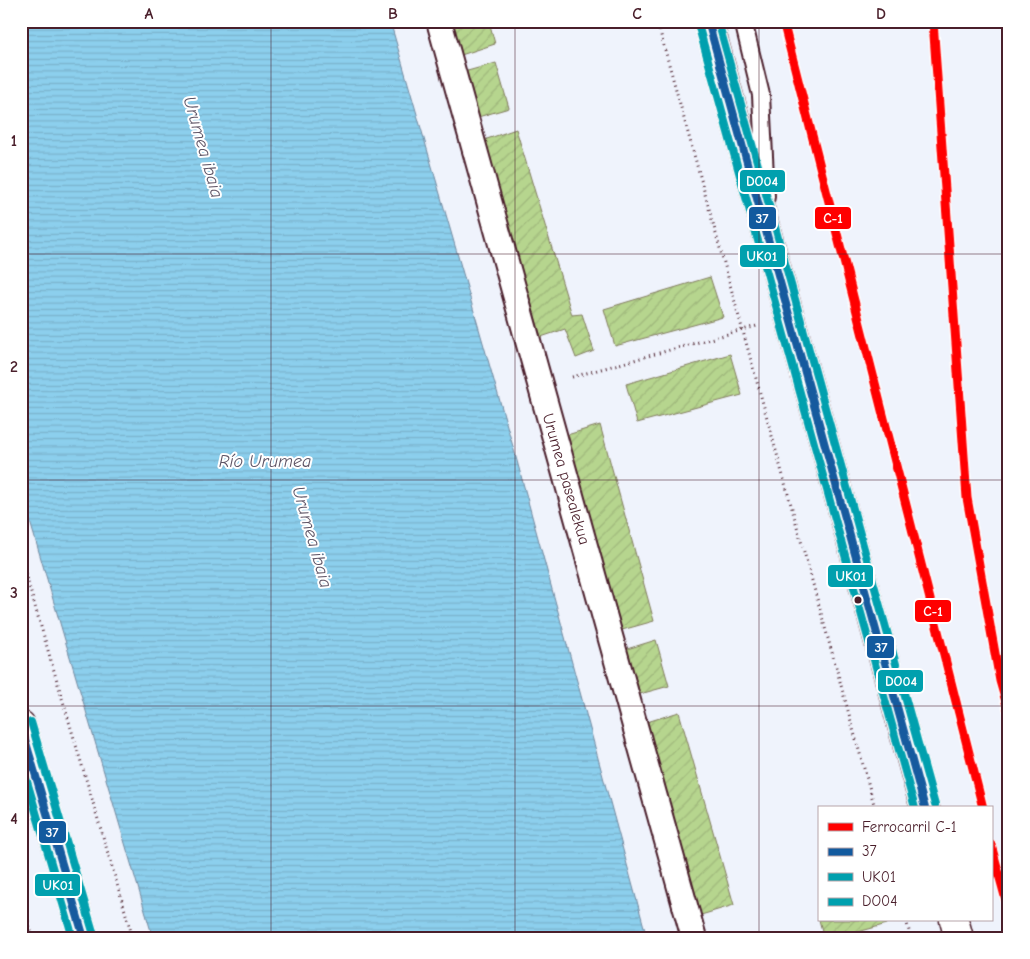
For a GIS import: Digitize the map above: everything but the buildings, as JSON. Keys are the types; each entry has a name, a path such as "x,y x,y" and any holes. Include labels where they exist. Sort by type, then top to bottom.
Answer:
{"main road":[{"path":"708,21 923,806"},
{"path":"21,725 84,938"},
{"path":"955,922 959,938"}],"street":[{"name":"Urumea pasealekua","path":"439,21 694,938"}],"lane":[{"path":"743,21 761,94 768,238"}],"path":[{"path":"657,21 874,806"},
{"path":"540,386 790,316"},
{"path":"21,559 133,938"},
{"path":"21,897 33,938"},
{"path":"907,922 911,938"}],"green space":[{"path":"452,21 489,21 495,44 461,55"},
{"path":"496,63 509,108 478,117 464,72"},
{"path":"516,129 572,315 582,314 594,351 576,358 565,329 541,337 484,140"},
{"path":"710,277 723,317 615,346 604,309"},
{"path":"730,354 742,395 637,423 626,384"},
{"path":"600,425 654,621 622,630 567,435"},
{"path":"656,640 669,686 640,694 627,649"},
{"path":"679,712 734,905 701,915 647,722"},
{"path":"820,922 886,922 887,924 836,938 824,938"}],"water":[{"name":"Río Urumea","path":"21,21 390,21 514,450 647,938 153,938 21,491"}],"rail line":[{"name":"C-1","path":"783,21 982,806"},
{"name":"C-1","path":"933,21 967,498 1000,681 1009,712"},
{"name":"C-1","path":"992,849 1009,911"}],"transit line":[{"name":"37","path":"708,21 924,806"},
{"name":"DO04","path":"718,21 935,805"},
{"name":"UK01","path":"698,24 914,806"},
{"name":"DO04","path":"31,722 94,935"},
{"name":"37","path":"21,726 84,938"},
{"name":"UK01","path":"21,761 73,938"}],"water label":[{"name":"Urumea ibaia","path":"203,147"},
{"name":"Urumea ibaia","path":"312,537"}]}
